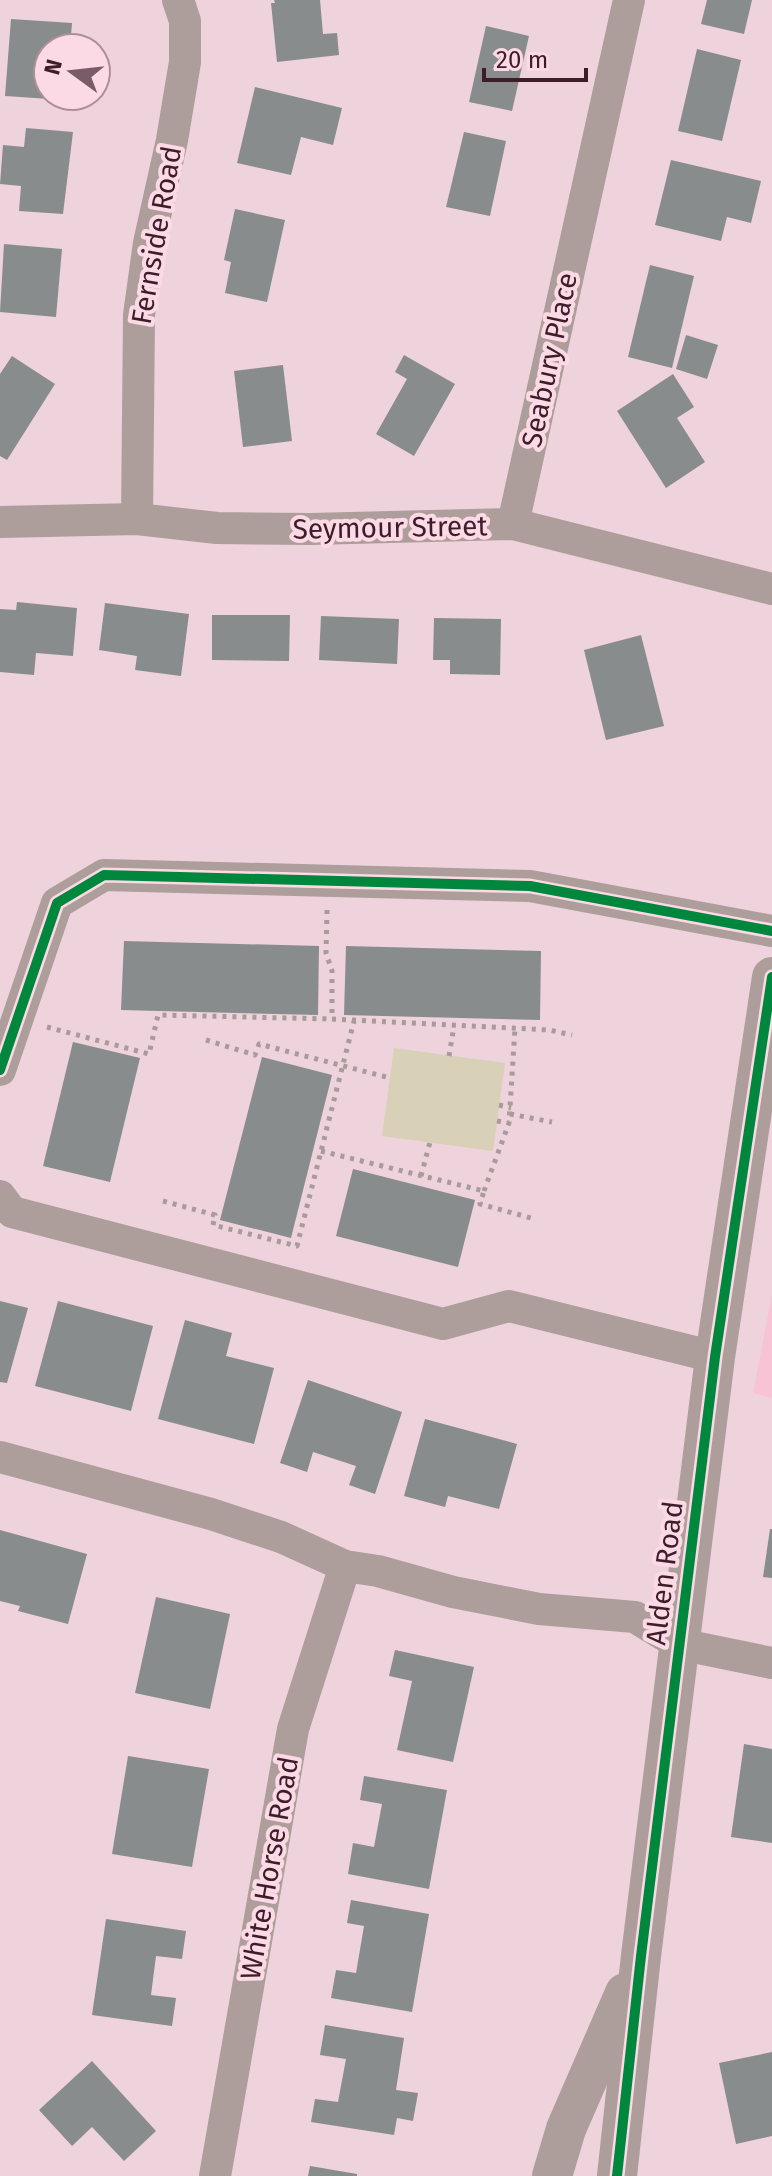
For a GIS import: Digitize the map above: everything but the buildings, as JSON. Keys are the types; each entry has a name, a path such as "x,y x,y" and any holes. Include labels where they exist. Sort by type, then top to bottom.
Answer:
{"street":[{"name":"Fernside Road","path":"137,519 139,315 149,243 172,140 185,62 185,21 178,0"},
{"name":"Seabury Place","path":"513,524 629,0"},
{"name":"Seymour Street","path":"0,522 137,519 217,528 280,529 513,524 772,589"},
{"path":"0,1070 57,903 104,875 530,886 772,931"},
{"name":"Alden Road","path":"617,2176 715,1357 772,977"},
{"path":"0,1196 12,1212 443,1324 509,1306 715,1357"},
{"path":"0,1457 211,1514 281,1537 345,1566 539,1609 635,1617 679,1644 772,1663"},
{"name":"White Horse Road","path":"215,2176 293,1729 345,1566"},
{"name":"Alden Road","path":"552,2176 566,2129 641,1956"}],"path":[{"path":"327,881 326,953 332,971 332,1019"},
{"path":"17,1019 149,1054 158,1015 332,1019 549,1030 572,1035"},
{"path":"163,1201 215,1215 213,1225 297,1246 354,1021"},
{"path":"449,1056 454,1026"},
{"path":"515,1028 509,1123 480,1204 531,1218"},
{"path":"206,1040 255,1055 259,1044 390,1078"},
{"path":"499,1105 552,1122"},
{"path":"497,1121 509,1123"},
{"path":"421,1176 430,1142"},
{"path":"321,1151 484,1191"}],"shaded area":[{"path":"394,1048 505,1063 493,1151 382,1136"},
{"path":"772,1295 772,1398 753,1393"}],"cycle path":[{"path":"0,1070 57,903 104,875 530,886 772,931"},
{"path":"617,2176 715,1357 772,977"}]}
